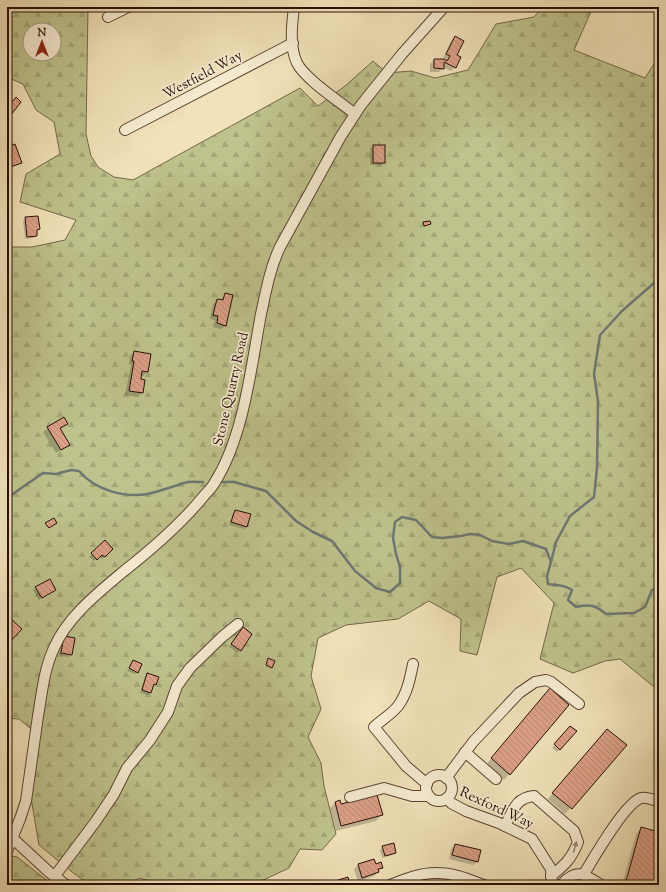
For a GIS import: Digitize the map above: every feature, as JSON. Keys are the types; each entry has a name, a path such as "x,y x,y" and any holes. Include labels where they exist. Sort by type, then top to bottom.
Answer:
{"street":[{"path":"108,17 128,7"},
{"path":"294,7 292,22 293,43 297,63 303,71 329,94 355,114"},
{"name":"Stone Quarry Road","path":"7,851 9,835 20,819 26,801 43,685 54,647 77,614 101,590 141,558 190,513 215,483 232,450 243,410 267,285 274,261 341,136 355,114 402,54 444,7"},
{"name":"Westfield Way","path":"125,130 293,43"},
{"path":"54,877 96,821 114,794 128,768 154,734 168,712 177,686 190,668 222,637 238,624"},
{"path":"413,664 408,687 397,706 374,727 406,766 427,784 426,790 429,796"},
{"path":"446,778 473,742 519,693 535,682 546,680 551,682 579,704"},
{"path":"465,752 496,779"},
{"name":"Rexford Way","path":"350,797 384,788 412,796 429,796 434,800 441,801 447,798 451,793 452,786 449,780 444,776 437,775 431,778 427,784"},
{"path":"505,826 513,808 521,800 534,796 574,831 578,842 573,854 552,880"},
{"name":"Rexford Way","path":"447,798 451,803 466,811 505,826 532,839 551,869 552,880"},
{"path":"584,874 604,840 631,805 641,798 649,798 659,802"},
{"path":"9,835 54,877 66,885"},
{"path":"390,885 403,879 424,874 439,873 484,885"},
{"path":"561,885 576,874 584,874 601,885"}],"green space":[{"path":"7,7 88,7 86,134 91,156 98,167 114,177 133,180 300,88 318,106 345,86 373,61 387,73 411,71 435,78 468,70 496,24 534,17 543,7 593,7 574,50 645,78 659,56 659,691 620,659 605,661 573,673 540,659 554,603 521,568 497,577 477,655 460,651 461,619 429,601 398,619 346,625 318,638 311,676 321,709 308,737 321,763 324,786 336,834 322,850 300,849 289,868 253,885 165,885 139,878 131,885 90,885 39,845 31,798 36,733 19,719 7,718 7,247 32,247 65,240 76,220 20,202 26,174 60,154 54,122 36,110 23,84 7,77"},
{"path":"12,856 17,857 53,885 7,885 7,864"}],"building":[{"path":"455,36 464,41 457,55 461,57 456,68 444,62 444,69 434,68 434,59 444,59 447,61 450,56 446,54"},
{"path":"7,97 13,101 16,97 21,102 11,115 7,113"},
{"path":"15,144 22,163 10,167 7,159 7,147"},
{"path":"373,145 385,145 385,163 373,163"},
{"path":"38,216 40,229 37,230 37,236 27,237 25,217"},
{"path":"430,221 431,224 424,226 423,222"},
{"path":"225,293 233,295 226,326 217,323 218,316 213,315 217,299 223,300"},
{"path":"134,351 151,354 148,372 142,371 141,379 145,380 143,393 129,391 134,361 132,361"},
{"path":"64,417 68,424 60,428 70,445 61,450 47,427"},
{"path":"235,510 251,514 247,527 231,522"},
{"path":"54,518 57,523 49,528 45,523"},
{"path":"105,540 113,549 105,557 102,555 97,560 91,553"},
{"path":"50,579 56,590 42,598 35,587"},
{"path":"10,618 22,629 7,645 7,621"},
{"path":"243,627 252,634 241,651 231,644"},
{"path":"64,636 75,638 72,655 61,653"},
{"path":"268,658 275,661 272,668 266,665"},
{"path":"133,660 142,664 138,673 129,668"},
{"path":"147,673 159,677 156,685 154,684 151,693 142,690"},
{"path":"550,688 569,705 510,775 491,758"},
{"path":"570,726 577,731 560,750 554,744"},
{"path":"607,729 627,745 572,809 552,793"},
{"path":"7,784 12,796 7,798"},
{"path":"377,795 383,815 341,826 335,802 340,800 341,804"},
{"path":"641,827 659,832 659,885 625,885"},
{"path":"394,843 396,853 385,856 382,846"},
{"path":"455,844 481,850 478,862 452,855"},
{"path":"374,859 376,864 381,862 383,868 378,869 379,872 362,878 358,864"},
{"path":"348,877 350,885 336,885 335,881"}],"waterway":[{"path":"551,562 556,542 570,516 594,497 597,468 598,401 594,374 600,335 622,311 654,283 659,276"},
{"path":"7,498 43,473 56,474 71,470 79,471 86,478 102,488 129,495 148,494 186,482 203,482"},
{"path":"222,482 234,482 266,491 296,521 313,532 332,541 355,571 376,588 390,592 400,583 400,567 393,538 395,522 402,517 416,520 432,537 442,538 470,534 480,535 492,541 509,544 523,541 546,549 551,562 547,576 548,584 563,586 572,590 568,600 576,607 592,606 606,614 634,613 645,607 652,590 658,589 659,591"}]}
